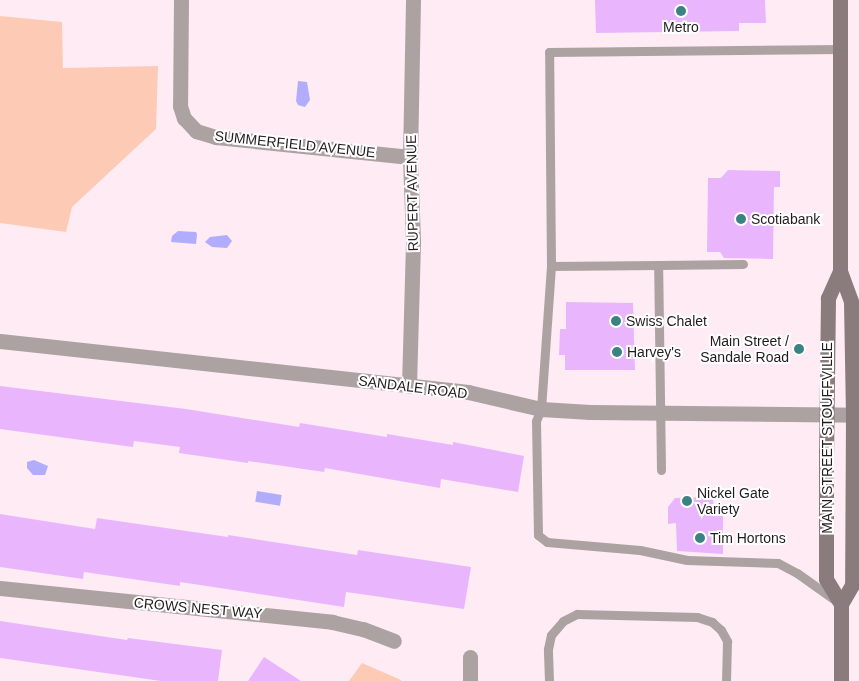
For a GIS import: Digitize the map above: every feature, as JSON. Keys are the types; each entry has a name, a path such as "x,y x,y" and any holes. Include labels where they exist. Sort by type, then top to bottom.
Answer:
{"main road":[{"name":"MAIN STREET STOUFFVILLE","path":"840,0 840,271 851,300 856,415 852,585 841,604 841,681"},
{"name":"MAIN STREET STOUFFVILLE","path":"840,271 828,298 826,579 841,604"}],"street":[{"name":"SUMMERFIELD AVENUE","path":"181,0 180,106 184,118 196,131 216,137 410,158"},
{"name":"RUPERT AVENUE","path":"410,386 413,240 410,158 413,0"},
{"name":"SANDALE ROAD","path":"0,341 468,392 541,409 590,412 856,415"},
{"name":"CROWS NEST WAY","path":"0,588 332,622 362,629 394,641"},
{"path":"470,657 470,681"}],"lane":[{"path":"841,48 549,52 551,266 541,409 536,422 537,529 542,540 640,550 687,560 778,563 797,573 841,604"},
{"path":"551,266 743,264"},
{"path":"658,265 662,470"},
{"path":"549,681 548,649 551,635 563,621 577,614 697,616 712,622 721,630 727,641 726,681"}],"shaded area":[{"path":"0,16 62,22 63,68 158,66 156,129 72,207 66,232 0,223"},
{"path":"298,81 307,82 310,100 305,107 298,105 296,101"},
{"path":"178,231 196,232 196,244 171,242 172,236"},
{"path":"227,235 232,241 227,248 212,247 205,242 210,237"},
{"path":"34,460 48,466 45,475 33,475 27,468 27,462"},
{"path":"257,491 282,495 280,506 255,502"},
{"path":"362,663 401,680 401,681 349,681"}],"building":[{"name":"Metro","path":"595,0 765,0 766,23 739,23 739,31 596,33"},
{"name":"Scotiabank","path":"728,170 780,171 780,187 774,187 773,259 724,258 720,252 707,252 708,178 721,178"},
{"path":"566,302 633,303 635,370 565,370 565,355 559,355 560,329 566,329"},
{"path":"0,386 186,409 299,427 300,423 387,437 387,434 453,445 453,442 524,456 518,492 441,479 440,488 325,468 324,472 179,453 180,447 134,441 133,447 0,429"},
{"name":"Tim Hortons","path":"713,497 714,516 723,516 723,554 677,551 676,523 668,524 668,507 675,498"},
{"path":"0,514 95,529 97,518 228,537 228,535 357,555 358,550 471,567 464,609 346,592 344,607 180,582 180,586 84,572 83,579 0,567"},
{"path":"0,621 127,640 128,638 222,650 218,681 161,681 0,658"},
{"path":"264,657 301,681 248,681"}],"place":[{"name":"Metro","path":"681,11"},
{"name":"Scotiabank","path":"741,219"},
{"name":"Swiss Chalet","path":"616,321"},
{"name":"Main Street / Sandale Road","path":"799,349"},
{"name":"Harvey's","path":"617,352"},
{"name":"Nickel Gate Variety","path":"687,501"},
{"name":"Tim Hortons","path":"700,538"}]}
